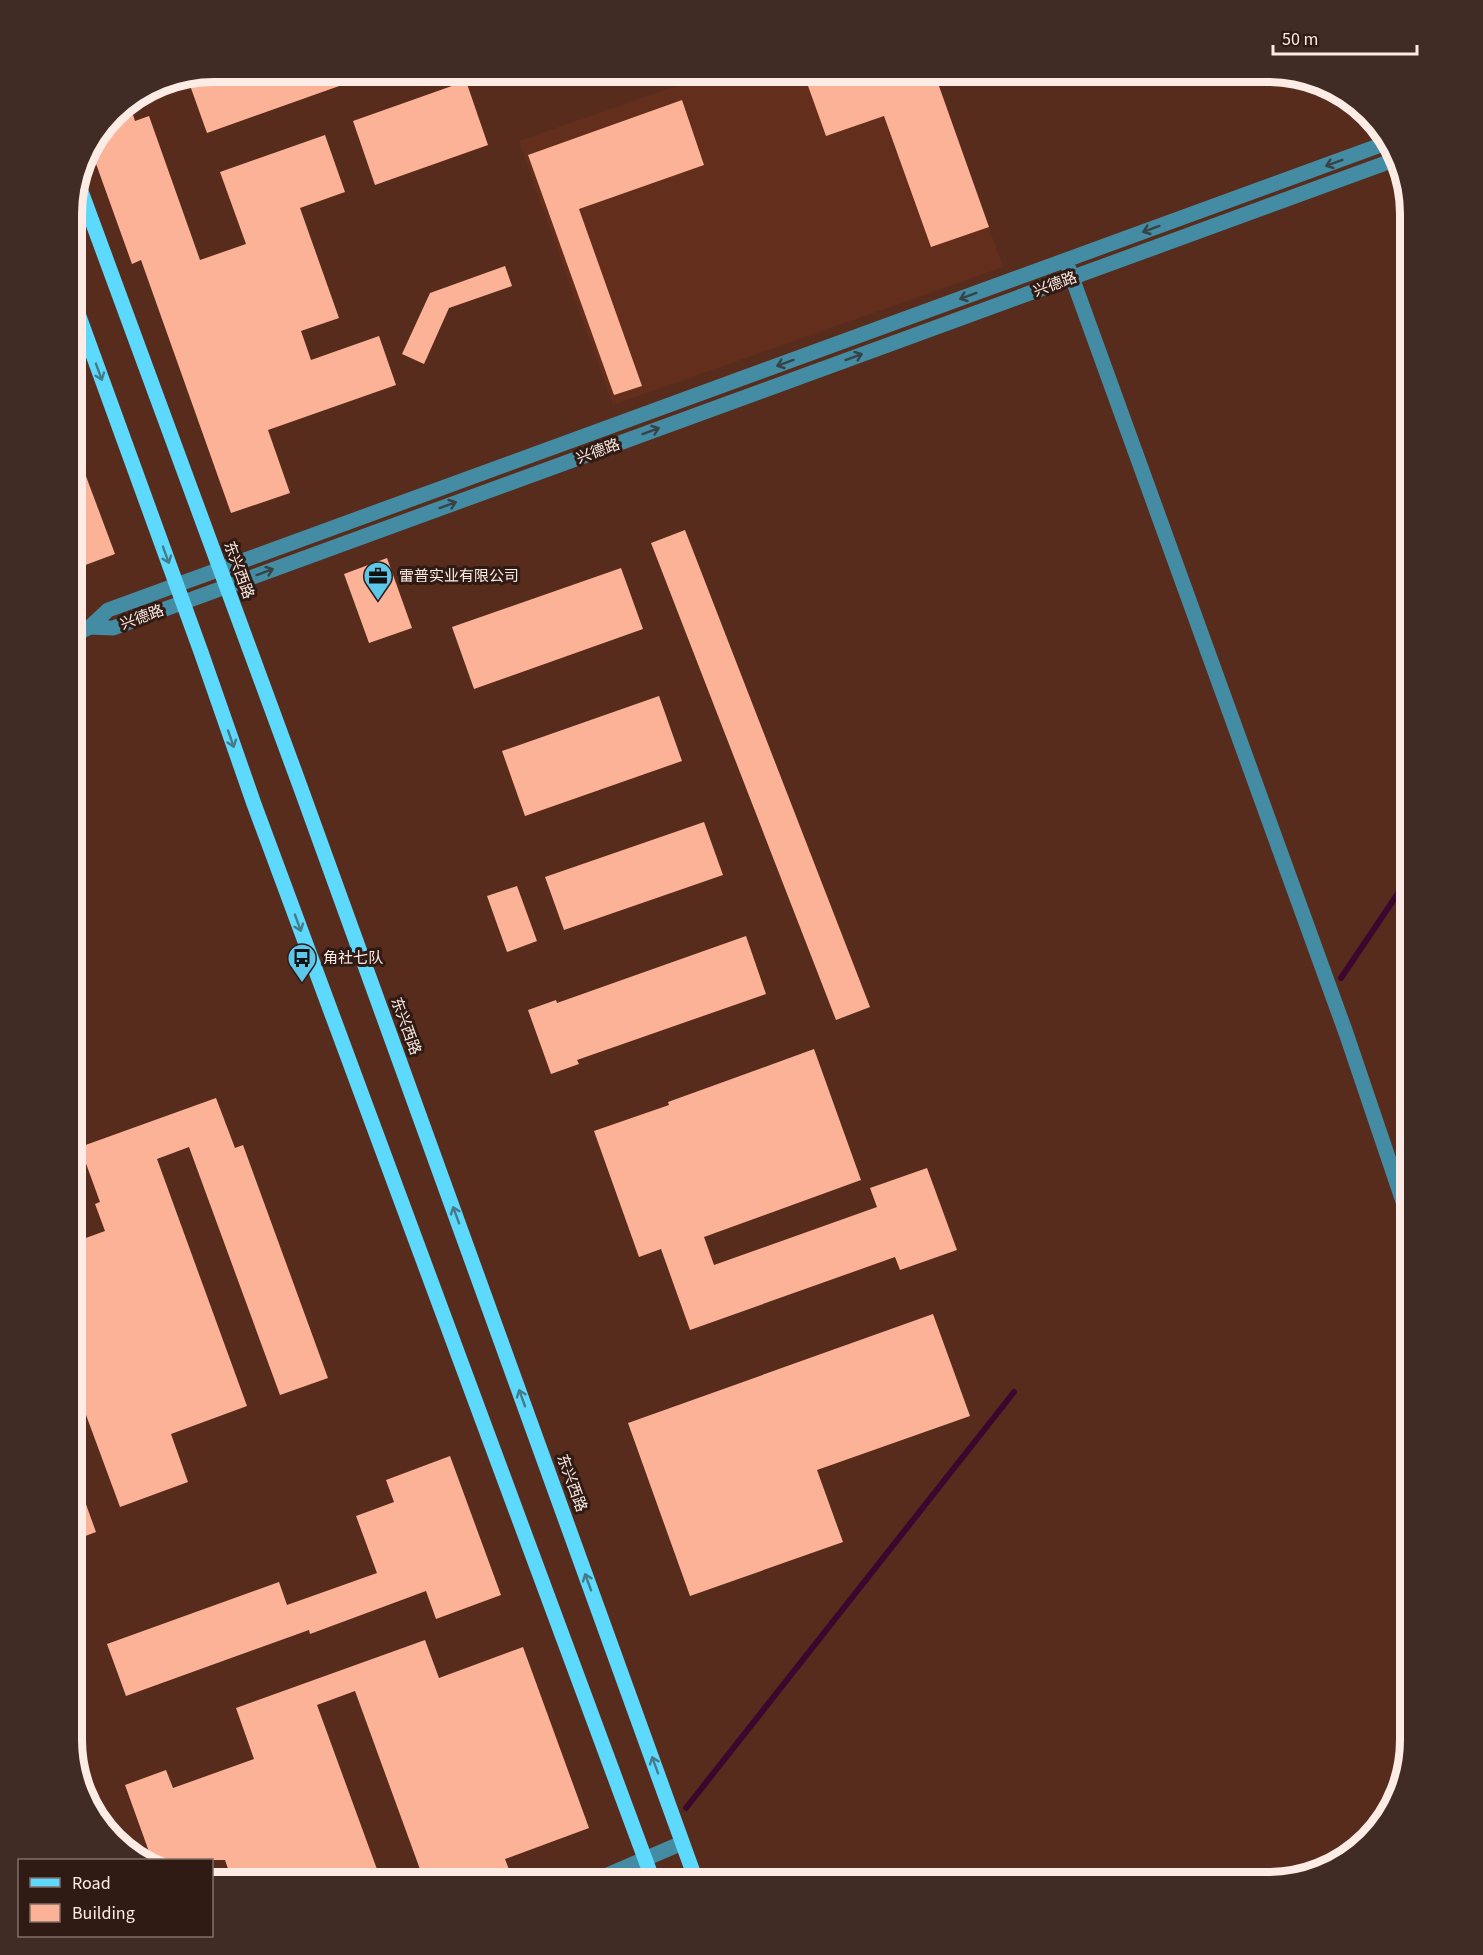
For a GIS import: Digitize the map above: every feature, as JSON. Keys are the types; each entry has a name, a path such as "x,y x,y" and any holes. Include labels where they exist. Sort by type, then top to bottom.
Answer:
{"main road":[{"name":"东兴西路","path":"84,199 304,797 694,1873"},
{"path":"83,327 254,804 650,1873"}],"street":[{"name":"兴德路","path":"90,627 108,610 1380,145"},
{"name":"兴德路","path":"90,627 113,628 1389,162"},
{"path":"1066,261 1346,1033 1400,1193"},
{"path":"83,631 90,627"},
{"path":"612,1873 682,1843"}],"shaded area":[{"path":"685,83 937,83 1003,267 613,405 519,141"}],"building":[{"path":"348,83 207,133 190,85"},
{"path":"460,83 467,83 488,145 375,185 353,121"},
{"path":"807,83 938,83 989,227 931,247 884,116 826,136"},
{"path":"682,100 704,165 579,209 642,386 614,395 528,155"},
{"path":"132,111 135,121 149,116 200,260 246,244 220,172 325,135 345,192 300,208 339,318 301,331 311,360 379,336 396,385 268,430 290,493 231,513 141,260 132,264 94,159 115,127"},
{"path":"505,266 512,286 449,308 424,364 402,354 430,293"},
{"path":"83,468 115,554 83,566"},
{"path":"685,530 870,1007 836,1020 651,543"},
{"name":"雷普实业有限公司","path":"387,558 412,628 369,643 344,574"},
{"path":"621,568 643,629 474,689 452,627"},
{"path":"659,696 682,761 525,816 502,751"},
{"path":"704,822 723,875 564,930 545,877"},
{"path":"517,886 537,941 507,952 487,896"},
{"path":"746,936 766,994 577,1060 579,1064 551,1074 528,1010 556,1000 557,1003"},
{"path":"814,1049 861,1180 704,1237 714,1265 877,1207 870,1188 927,1168 957,1250 900,1270 895,1257 690,1330 661,1249 639,1257 594,1131 669,1105 668,1102"},
{"path":"216,1098 235,1148 243,1145 328,1378 280,1395 189,1147 157,1159 247,1406 171,1434 188,1482 120,1507 82,1405 82,1239 105,1231 95,1204 100,1202 82,1154 82,1146"},
{"path":"933,1314 970,1416 817,1470 843,1542 690,1596 628,1423"},
{"path":"450,1456 501,1595 436,1619 426,1591 310,1634 309,1630 126,1696 107,1644 279,1582 287,1605 377,1573 356,1516 394,1502 386,1480"},
{"path":"82,1494 96,1532 82,1537"},
{"path":"425,1640 439,1678 523,1647 589,1828 505,1859 510,1872 507,1873 421,1873 355,1691 317,1705 378,1873 230,1873 225,1860 156,1859 150,1856 125,1785 166,1770 173,1788 254,1759 236,1708"}],"waterway":[{"path":"1341,978 1400,890"},
{"path":"686,1808 1014,1392"}],"place":[{"name":"雷普实业有限公司","path":"378,602"},
{"name":"角社七队","path":"302,984"}]}
